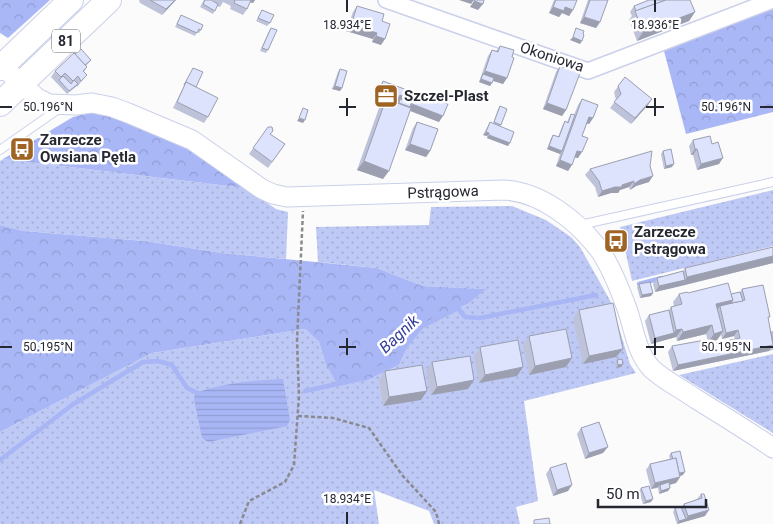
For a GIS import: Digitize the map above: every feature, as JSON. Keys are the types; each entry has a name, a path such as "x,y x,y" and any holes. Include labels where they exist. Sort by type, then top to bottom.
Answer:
{"main road":[{"name":"81","path":"1,66 71,0"},
{"name":"81","path":"0,104 109,0"}],"street":[{"name":"Okoniowa","path":"386,0 588,71 773,0"},
{"name":"Pstrągowa","path":"1,66 37,98 49,104 64,106 92,103 112,107 192,140 262,189 273,194 287,197 515,190 532,195 578,226 599,250 627,307 639,348 652,368 673,384 773,448"}],"lane":[{"path":"0,150 64,106"},
{"path":"578,226 773,182"}],"path":[{"path":"240,524 249,502 285,482 294,465 299,396 297,341 303,196"},
{"path":"298,416 333,418 368,428 402,475 436,512 439,524"}],"shaded area":[{"path":"3,159 245,188 276,209 288,212 286,259 222,253 145,241 24,231 0,225 0,161"},
{"path":"773,190 773,246 632,281 620,227"},
{"path":"512,206 546,220 571,237 580,247 611,302 630,364 636,373 524,401 538,501 516,507 520,524 434,524 429,511 374,490 379,524 0,524 0,432 152,353 305,329 319,342 325,362 368,380 399,365 410,342 428,321 468,304 485,289 423,286 377,268 318,262 316,227 429,225 431,207"},
{"path":"773,354 773,433 679,375"},
{"path":"283,379 290,420 287,426 208,442 202,438 194,399 195,393 239,383"}],"green space":[{"path":"0,0 50,0 8,38 0,33"},
{"path":"773,8 773,112 686,134 664,51"},
{"path":"100,110 128,118 207,157 245,188 3,159 73,117"},
{"path":"0,225 24,231 145,241 222,253 377,268 423,286 486,289 468,304 428,321 410,342 399,365 368,380 338,386 325,362 319,342 305,329 152,353 0,432"}],"building":[{"path":"150,0 175,0 166,9"},
{"path":"205,0 211,0 218,4 215,11 203,4"},
{"path":"235,0 251,0 247,9 234,3"},
{"path":"475,0 484,0 483,4"},
{"path":"556,0 577,0 573,10 565,7 564,11 553,7"},
{"path":"590,0 608,0 600,22 584,17"},
{"path":"649,0 666,0 636,11 634,6"},
{"path":"666,0 690,0 695,12 643,32 635,11"},
{"path":"357,6 384,14 382,21 390,24 385,39 376,36 377,33 351,25"},
{"path":"262,10 274,15 270,23 258,18"},
{"path":"181,15 203,25 201,30 199,29 197,33 177,24"},
{"path":"271,28 277,30 268,50 262,48"},
{"path":"576,28 584,31 582,41 573,37"},
{"path":"500,46 514,50 512,57 514,58 507,78 485,71 492,50 498,52"},
{"path":"81,49 91,60 85,65 75,54"},
{"path":"74,53 87,67 83,71 87,75 81,81 78,76 73,81 65,73 61,77 55,71"},
{"path":"560,66 571,70 572,66 577,68 576,71 580,73 566,110 547,103"},
{"path":"193,68 203,72 196,87 186,82 184,85"},
{"path":"340,69 347,71 342,88 335,86"},
{"path":"483,74 494,78 492,83 481,79"},
{"path":"63,76 71,84 74,80 78,84 69,91 59,80"},
{"path":"625,77 652,99 635,118 614,102 621,94 618,86"},
{"path":"383,81 407,90 404,97 400,95 398,99 379,92"},
{"path":"186,82 218,98 208,117 177,102"},
{"path":"406,93 414,95 410,107 399,103"},
{"path":"416,93 448,104 443,116 412,104"},
{"path":"386,99 411,108 389,171 364,161"},
{"path":"582,99 598,105 593,118 589,117 582,136 588,138 582,152 577,151 572,165 560,160"},
{"path":"500,106 507,109 501,125 494,122"},
{"path":"303,108 308,110 305,120 299,118"},
{"path":"571,114 575,115 562,151 549,146 553,135 559,137 565,121 568,123"},
{"path":"417,122 438,129 430,151 410,144"},
{"path":"490,122 514,132 510,143 486,132"},
{"path":"268,127 272,127 273,131 270,134 285,144 272,162 253,148"},
{"path":"710,136 712,144 718,142 723,158 701,164 693,140"},
{"path":"671,149 674,164 666,166 663,151"},
{"path":"652,151 650,166 653,176 634,184 634,181 622,185 622,187 602,191 599,181 590,169"},
{"path":"773,247 773,256 687,277 685,268"},
{"path":"683,271 685,280 659,286 657,278"},
{"path":"650,282 653,293 642,295 639,284"},
{"path":"728,283 733,300 716,304 723,331 714,334 712,325 683,332 682,329 676,330 671,307 682,304 679,294"},
{"path":"763,285 770,317 768,317 773,345 678,365 672,346 705,340 706,345 740,338 738,330 726,333 720,306 745,300 742,289"},
{"path":"740,292 743,301 731,303 733,300 731,294"},
{"path":"613,303 623,349 589,356 579,310"},
{"path":"669,310 674,333 655,338 649,315"},
{"path":"566,329 572,358 535,366 529,336"},
{"path":"518,340 523,367 485,375 480,347"},
{"path":"470,356 474,380 437,387 432,362"},
{"path":"622,359 623,364 618,365 617,360"},
{"path":"422,365 427,391 389,397 385,371"},
{"path":"599,422 608,447 589,453 581,428"},
{"path":"680,451 685,472 679,473 676,458 673,459 671,453"},
{"path":"676,458 680,477 655,483 650,464"},
{"path":"566,463 572,485 557,490 550,468"},
{"path":"669,482 670,488 661,491 660,485"},
{"path":"649,486 653,499 646,501 641,488"},
{"path":"701,494 704,494 709,510 688,516 684,504 702,498"},
{"path":"681,507 686,519 679,521 675,508"},
{"path":"549,518 550,524 534,524 534,520"}],"waterway":[{"name":"Bagnik","path":"639,284 662,278"},
{"name":"Bagnik","path":"305,391 346,382 388,364 421,327 458,308 465,317 480,318 596,295"},
{"path":"0,460 72,405 143,362 158,361 172,365 187,388 200,394"}],"place":[{"name":"Szczel-Plast","path":"386,96"},
{"name":"Zarzecze Owsiana Pętla","path":"22,149"},
{"name":"Zarzecze Pstrągowa","path":"616,241"}]}
